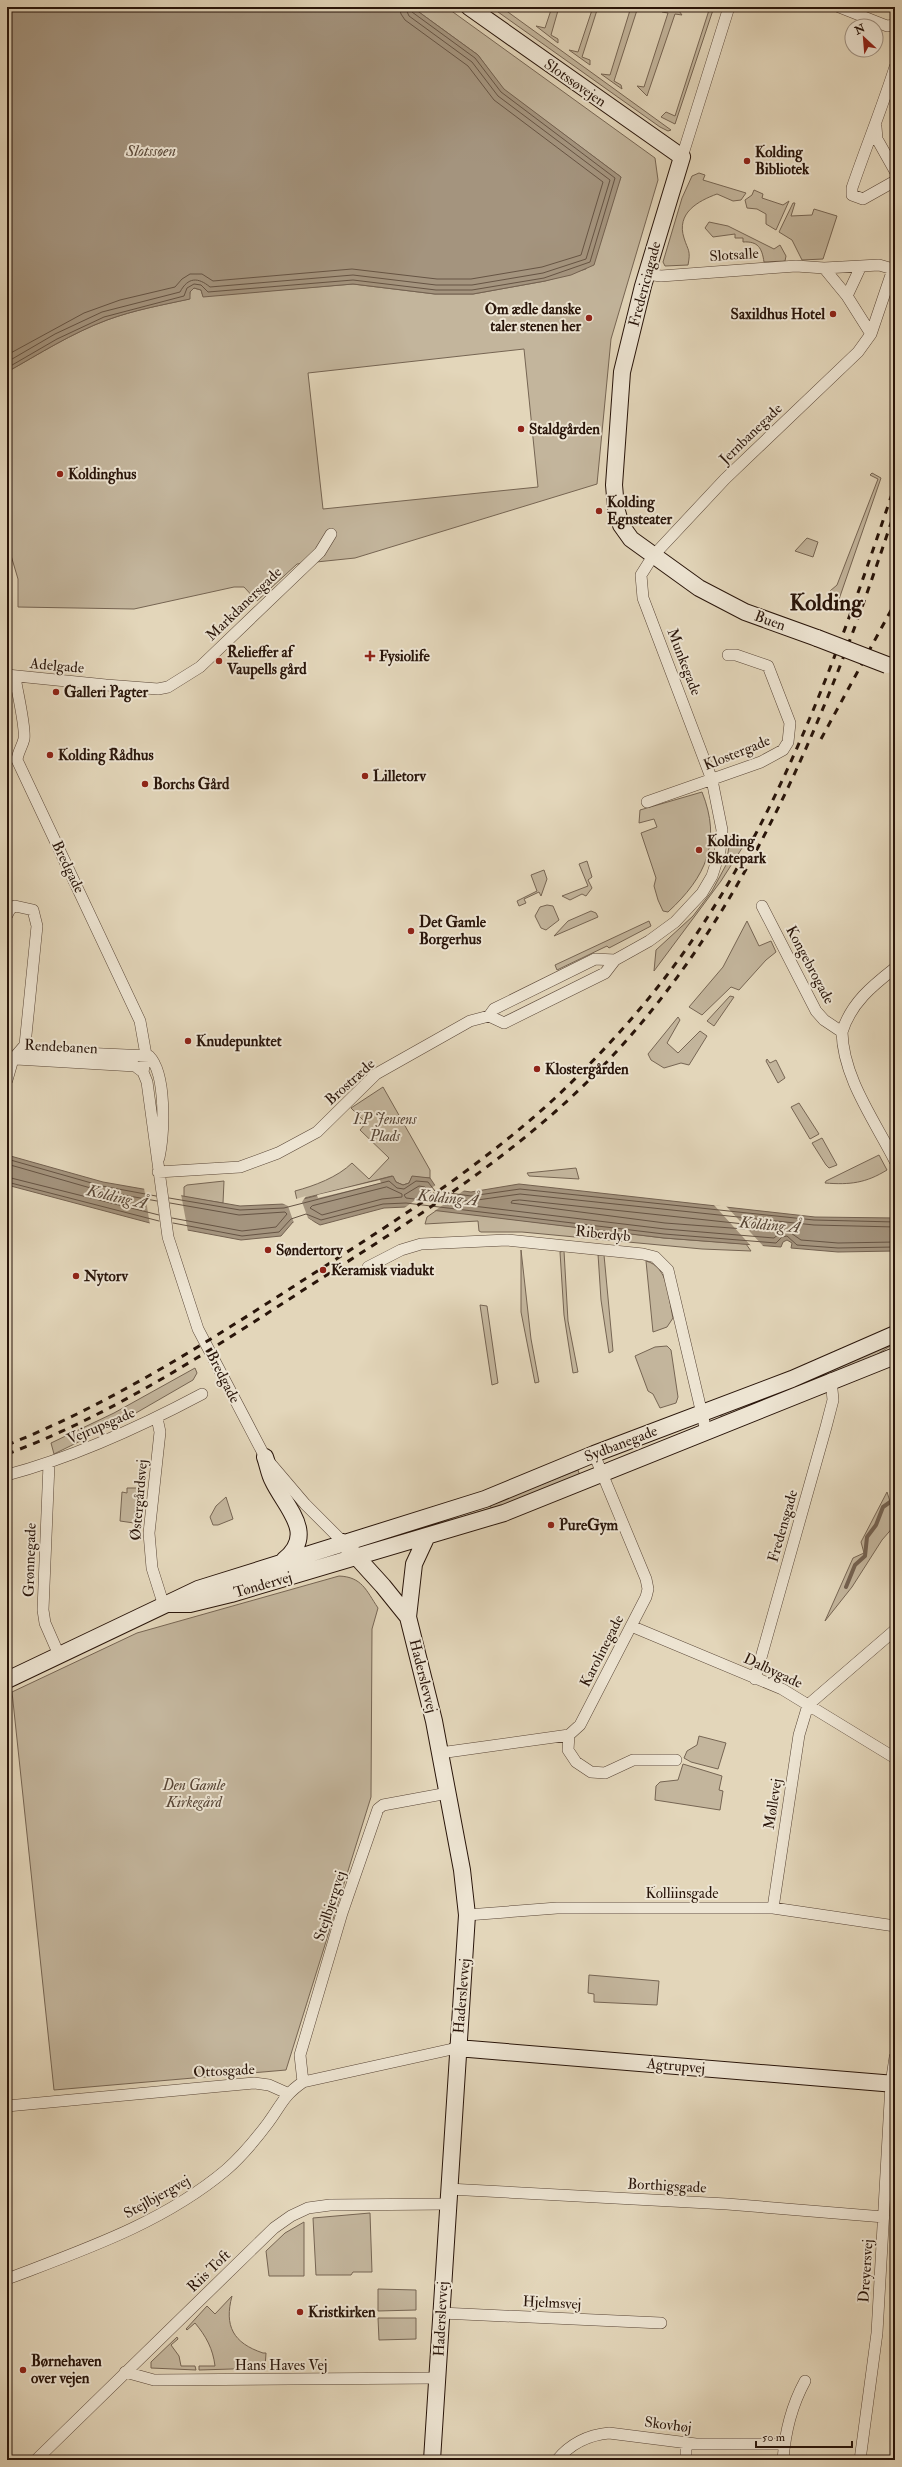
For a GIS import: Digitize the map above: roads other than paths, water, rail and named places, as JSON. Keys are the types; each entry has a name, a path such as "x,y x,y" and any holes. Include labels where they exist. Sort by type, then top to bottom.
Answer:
{"main road":[{"name":"Slotssøvejen","path":"469,7 682,157"},
{"name":"Fredericiagade","path":"653,556 631,539 622,525 616,508 614,485 622,372 646,274 682,157"},
{"name":"Buen","path":"653,556 699,588 731,605 891,667"},
{"name":"Sydbanegade","path":"343,1542 485,1498 702,1412 792,1379 895,1334"},
{"name":"Sydbanegade","path":"355,1556 504,1513 831,1379 895,1356"},
{"path":"265,1457 273,1480 293,1514 298,1528 298,1543 294,1552 283,1560"},
{"path":"408,1617 414,1564 427,1536"},
{"name":"Tøndervej","path":"7,1680 166,1605 180,1596 198,1588 343,1542"},
{"name":"Bredgade","path":"343,1542 355,1556"},
{"name":"Tøndervej","path":"166,1605 190,1604 231,1594 355,1556"},
{"name":"Haderslevvej","path":"355,1556 384,1586 408,1617 440,1753 462,1870 468,1915 457,2048 432,2460"},
{"name":"Agtrupvej","path":"457,2048 893,2084"}],"street":[{"name":"Fredericiagade","path":"682,157 729,7"},
{"path":"839,7 887,26 895,25"},
{"path":"895,67 876,126 869,137 852,188 852,195 863,199 895,181"},
{"path":"876,126 877,139 895,171"},
{"name":"Slotsalle","path":"646,274 661,276 796,266 824,268 879,265 893,270"},
{"path":"848,296 860,266"},
{"path":"824,268 848,296 871,334"},
{"name":"Jernbanegade","path":"653,556 725,479 858,352 871,334 893,270"},
{"name":"Markdanersgade","path":"168,687 200,667 320,552 331,534"},
{"name":"Munkegade","path":"653,556 641,575 643,598 712,780"},
{"name":"Klostergade","path":"646,802 761,762 783,750 790,731 785,706 768,666 736,655 728,655"},
{"name":"Adelgade","path":"11,676 158,689 168,687"},
{"name":"Bredgade","path":"11,676 24,730 24,740 18,750 17,760 140,1021 146,1055 143,1072 147,1082 167,1229 175,1262 198,1329 265,1457 305,1504 343,1542"},
{"path":"489,1016 504,1023 605,973 614,960 649,941 675,922 702,893 712,876 720,851 722,830 712,780"},
{"path":"7,915 10,909 15,906 33,910 37,926 25,1045 9,1057 7,1080"},
{"name":"Kongebrogade","path":"762,906 816,1011 824,1020 842,1032"},
{"name":"Brostræde","path":"158,1168 240,1167 278,1153 317,1132 376,1074 470,1021 489,1016 494,1009 595,959 614,960"},
{"path":"895,968 859,1000 846,1020 842,1032 846,1062 852,1077 895,1161"},
{"name":"Rendebanen","path":"9,1057 36,1051 146,1055"},
{"name":"Bredgade","path":"146,1055 155,1062 159,1078 164,1128 158,1168"},
{"name":"Rendebanen","path":"9,1057 135,1066 143,1072"},
{"name":"Riberdyb","path":"368,1267 401,1250 421,1244 441,1242 508,1240 542,1242 622,1250 655,1257 668,1270 706,1431"},
{"name":"Fredensgade","path":"756,1679 833,1400 831,1379"},
{"name":"Vejrupsgade","path":"7,1475 49,1464 157,1418 202,1394"},
{"name":"Østergårdsvej","path":"157,1418 160,1432 149,1533 152,1568 166,1605"},
{"name":"Karolinegade","path":"569,1735 580,1725 646,1597 648,1589 646,1579 594,1454"},
{"name":"Grønnegade","path":"49,1464 43,1610 45,1623 59,1655"},
{"name":"Dalbygade","path":"631,1626 782,1689 895,1758"},
{"path":"808,1705 895,1630"},
{"name":"Møllevej","path":"773,1908 799,1735 808,1705"},
{"path":"440,1753 569,1735 568,1750 576,1762 591,1772 605,1773 633,1760 676,1760"},
{"name":"Stejlbjergvej","path":"303,2082 300,2055 342,1912 378,1809 383,1805 448,1793"},
{"name":"Kolliinsgade","path":"468,1915 557,1908 773,1908 895,1926"},
{"path":"287,2093 303,2082 457,2048"},
{"name":"Dreyersvej","path":"860,2460 877,2333 895,2057"},
{"name":"Ottosgade","path":"7,2106 254,2083 269,2085 287,2093"},
{"name":"Stejlbjergvej","path":"7,2279 37,2269 134,2228 199,2191 227,2169 250,2145 269,2122 287,2093"},
{"name":"Borthigsgade","path":"448,2197 727,2204 884,2217"},
{"name":"Riis Toft","path":"36,2460 274,2228 291,2216 308,2208 330,2205 448,2197"},
{"name":"Hjelmsvej","path":"441,2313 662,2323"},
{"name":"Hans Haves Vej","path":"125,2372 154,2380 437,2378"},
{"path":"783,2460 795,2400 805,2381"},
{"name":"Skovhøj","path":"558,2460 566,2450 596,2434 609,2433 686,2443 785,2444"},
{"path":"686,2443 686,2460"}],"water":[{"name":"Slotssøen","path":"7,7 412,7 478,55 504,89 621,177 594,265 571,275 473,294 435,294 353,284 203,297 201,290 194,288 190,292 190,299 117,316 94,325 68,337 7,372"},
{"name":"Kolding Å","path":"7,1155 103,1182 240,1206 284,1204 393,1176 396,1182 403,1185 409,1183 412,1176 430,1178 436,1187 471,1192 519,1184 815,1217 895,1218 895,1251 838,1252 791,1248 792,1243 787,1240 783,1242 781,1247 664,1238 406,1207 384,1208 320,1225 308,1218 293,1222 281,1236 241,1240 150,1223 7,1185"}],"waterway":[{"path":"846,1587 855,1565 865,1556 867,1537 876,1525 883,1507 893,1500"}],"railway":[{"path":"7,1445 85,1410 160,1370 233,1325 402,1216 465,1172 525,1124 573,1081 626,1025 674,966 689,945 723,892 754,837 782,780 832,663 895,485"},
{"path":"7,1454 86,1420 162,1379 236,1334 436,1204 527,1136 556,1111 618,1049 674,982 722,910 765,834 803,756 837,675 895,511"},
{"path":"821,739 895,603"}],"place":[{"name":"Kolding Bibliotek","path":"747,161"},
{"name":"Saxildhus Hotel","path":"833,314"},
{"name":"Om ædle danske taler stenen her","path":"589,318"},
{"name":"Staldgården","path":"521,429"},
{"name":"Koldinghus","path":"60,474"},
{"name":"Kolding Egnsteater","path":"599,511"},
{"name":"Fysiolife","path":"370,656"},
{"name":"Relieffer af Vaupells gård","path":"219,661"},
{"name":"Galleri Pagter","path":"56,692"},
{"name":"Kolding Rådhus","path":"50,755"},
{"name":"Lilletorv","path":"365,776"},
{"name":"Borchs Gård","path":"145,784"},
{"name":"Kolding Skatepark","path":"699,850"},
{"name":"Det Gamle Borgerhus","path":"411,931"},
{"name":"Knudepunktet","path":"188,1041"},
{"name":"Klostergården","path":"537,1069"},
{"name":"Søndertorv","path":"268,1250"},
{"name":"Keramisk viadukt","path":"323,1270"},
{"name":"Nytorv","path":"76,1276"},
{"name":"PureGym","path":"551,1525"},
{"name":"Kristkirken","path":"300,2312"},
{"name":"Børnehaven over vejen","path":"23,2370"}],"district":[{"name":"Kolding","path":"826,602"}],"park label":[{"name":"I.P Jensens Plads","path":"385,1128"},
{"name":"Den Gamle Kirkegård","path":"194,1794"}]}
